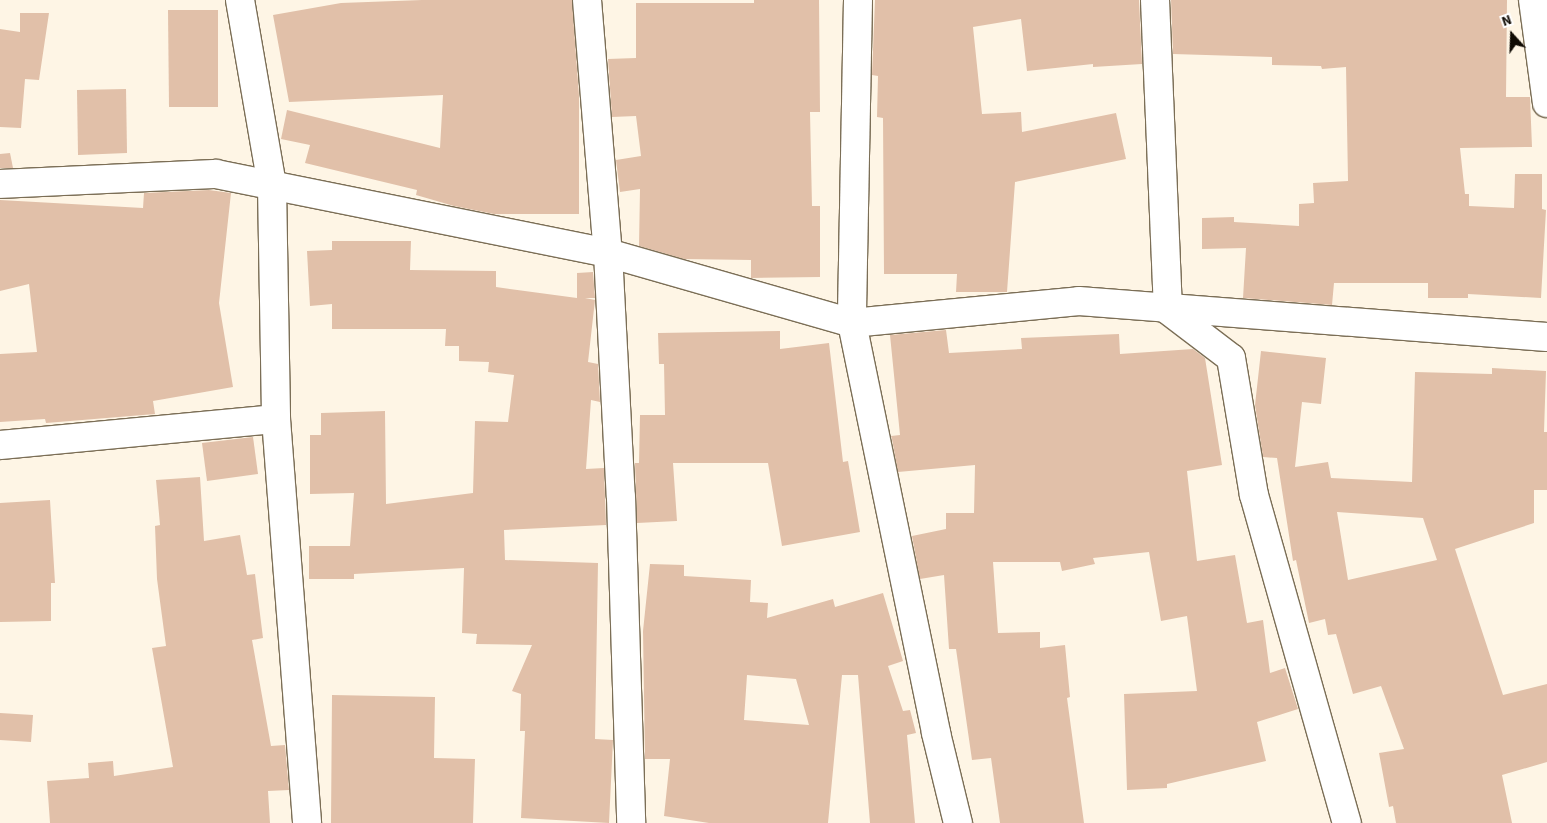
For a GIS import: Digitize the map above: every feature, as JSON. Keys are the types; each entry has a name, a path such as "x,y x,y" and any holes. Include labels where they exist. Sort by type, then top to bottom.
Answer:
{"street":[{"path":"240,0 272,186 276,419 307,823"},
{"path":"587,0 608,253 621,497 631,823"},
{"path":"858,0 852,323 936,734 958,823"},
{"path":"1155,0 1168,310"},
{"path":"1533,0 1547,103"},
{"path":"0,184 216,174 608,253 852,323 1079,301 1168,310 1547,337"},
{"path":"1168,310 1231,358 1254,495 1347,823"},
{"path":"0,445 276,419"}],"building":[{"path":"422,0 572,0 579,96 579,214 494,214 454,206 416,195 417,190 305,163 310,145 281,139 287,110 440,148 443,95 289,102 273,15 341,3"},
{"path":"754,0 819,0 820,112 810,112 812,206 820,206 820,277 751,278 751,260 684,259 639,246 640,189 620,192 616,160 641,156 636,116 612,117 608,59 636,58 636,3 754,3"},
{"path":"875,0 1139,0 1142,64 1093,67 1093,64 1027,71 1021,19 973,27 982,114 1021,112 1022,132 1116,113 1126,159 1015,182 1007,292 956,292 957,274 884,274 883,118 877,117 878,76 872,75"},
{"path":"1171,0 1507,0 1506,97 1530,97 1532,147 1460,148 1465,194 1469,194 1469,206 1514,208 1515,174 1542,174 1542,209 1546,210 1541,298 1468,294 1468,298 1428,298 1428,283 1334,283 1332,305 1243,298 1246,248 1202,249 1202,218 1234,217 1234,222 1299,226 1299,204 1314,203 1313,183 1348,181 1346,67 1322,69 1321,66 1272,65 1272,57 1173,54"},
{"path":"168,10 218,10 218,107 169,107"},
{"path":"20,13 49,13 39,80 25,79 21,128 0,127 0,29 20,32"},
{"path":"126,89 127,153 78,155 77,90"},
{"path":"10,153 13,168 0,168 0,154"},
{"path":"209,190 231,193 219,303 233,387 153,401 155,414 46,423 45,419 0,422 0,354 37,352 29,284 0,291 0,200 143,208 144,193"},
{"path":"332,241 411,241 410,270 496,271 496,287 577,298 577,273 593,272 595,298 585,298 595,300 588,362 598,364 600,402 591,400 586,469 604,468 606,525 504,530 505,560 598,563 595,739 613,740 609,823 521,818 525,731 520,731 521,694 512,691 532,645 476,644 477,634 462,633 464,568 354,574 354,579 309,579 309,546 350,546 354,493 310,494 310,435 321,435 321,413 385,411 386,504 473,493 475,421 508,422 514,375 488,372 489,362 459,361 459,346 445,346 446,329 332,329 332,304 310,306 307,251 332,250"},
{"path":"946,330 949,353 1022,349 1021,338 1119,334 1120,354 1193,349 1205,358 1222,465 1187,471 1197,561 1235,555 1247,623 1263,620 1270,673 1285,668 1298,709 1257,722 1266,761 1167,784 1167,788 1127,790 1124,694 1197,691 1187,616 1161,621 1149,552 1093,558 1095,564 1062,571 1060,562 993,562 998,633 1040,632 1040,648 1065,645 1070,697 1067,698 1084,823 1000,823 991,758 972,760 956,649 949,649 944,575 920,579 912,536 946,529 946,513 974,513 975,465 898,472 891,436 900,435 890,335"},
{"path":"780,331 780,349 829,343 843,462 848,461 860,532 782,546 768,463 673,463 677,521 637,523 635,463 639,463 640,415 665,415 664,364 659,364 658,333"},
{"path":"1261,351 1326,358 1321,404 1302,402 1295,467 1328,462 1331,478 1412,482 1415,372 1492,374 1492,368 1546,371 1544,432 1547,432 1547,490 1534,490 1534,523 1455,549 1503,695 1547,684 1547,762 1502,775 1512,823 1396,823 1393,806 1389,807 1379,753 1404,749 1381,686 1353,694 1336,634 1328,635 1325,619 1309,623 1296,560 1293,561 1277,458 1263,457 1255,405","holes":["1337,512 1423,518 1437,560 1348,580"]},
{"path":"253,437 258,474 207,481 202,443"},
{"path":"200,477 204,541 240,535 247,575 255,574 263,638 252,640 271,746 285,745 289,790 268,791 270,823 50,823 47,781 89,778 88,763 113,761 114,776 173,767 152,648 166,646 157,579 155,526 160,525 156,480"},
{"path":"50,500 55,583 51,583 51,621 0,622 0,503"},
{"path":"650,564 684,565 684,576 751,580 750,602 768,603 767,618 833,599 835,607 883,593 903,661 888,666 903,711 910,710 916,733 907,735 915,823 870,823 858,675 842,675 828,823 709,823 664,816 670,759 645,759 643,631","holes":["747,675 796,679 809,725 744,720"]},
{"path":"332,695 435,697 434,758 475,759 473,823 331,823"},
{"path":"0,713 33,715 31,742 0,740"}]}
